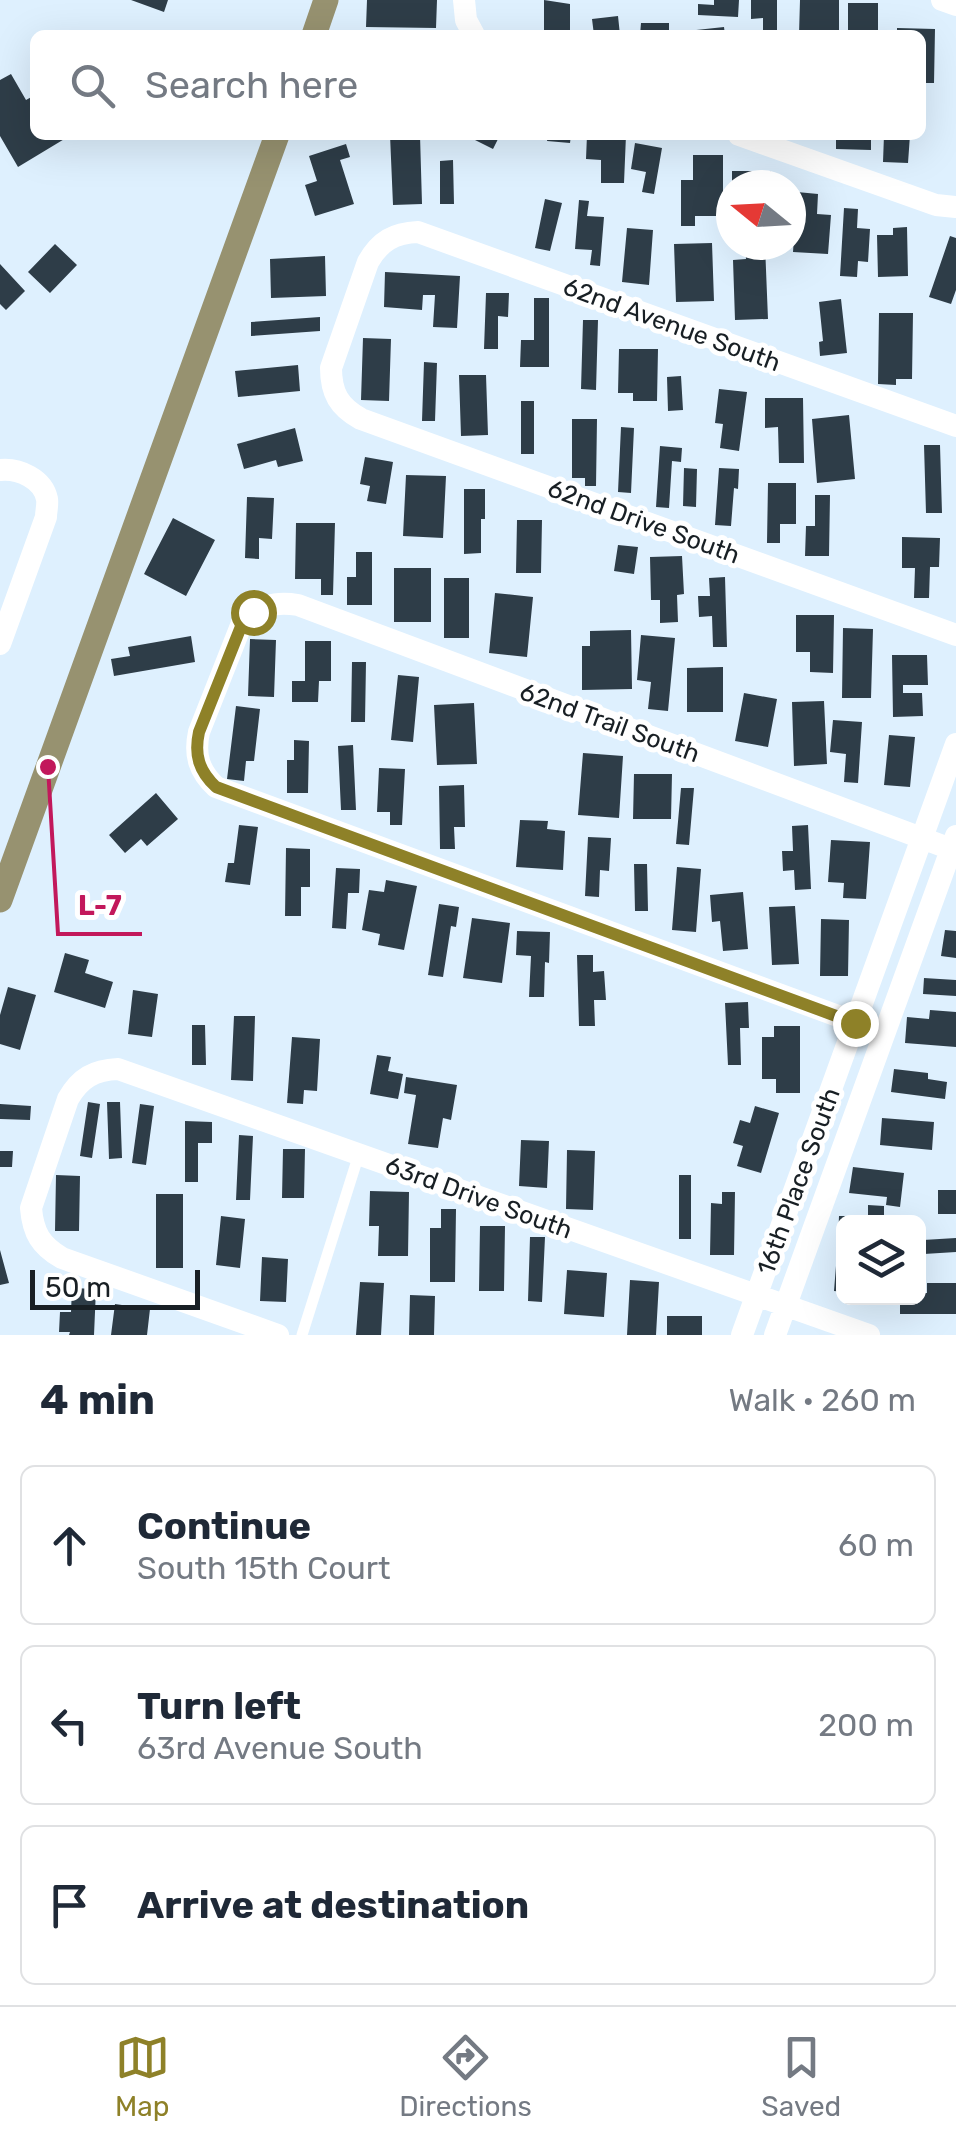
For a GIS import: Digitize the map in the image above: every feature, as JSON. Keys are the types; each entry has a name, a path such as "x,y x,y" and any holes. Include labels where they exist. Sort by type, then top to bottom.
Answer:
{"street":[{"path":"942,0 956,5"},
{"path":"753,140 936,205 956,208"},
{"name":"62nd Avenue South","path":"388,238 402,232 418,232 956,426"},
{"name":"62nd Drive South","path":"388,238 368,262 331,368 331,384 347,411 956,635"},
{"path":"0,470 12,468 34,478 47,497 46,517 0,644"},
{"name":"62nd Trail South","path":"855,1023 216,787 205,776 196,747 242,624 266,604 298,605 922,838 954,842"},
{"name":"16th Place South","path":"742,1335 956,744"},
{"name":"16th Place South","path":"775,1335 954,842"},
{"path":"855,1023 884,1033"},
{"name":"63rd Drive South","path":"278,1335 62,1258 38,1238 31,1208 68,1100 88,1075 118,1068 869,1335"}],"lane":[{"path":"302,1335 359,1154"}],"building":[{"path":"131,0 168,0 164,12"},
{"path":"367,0 437,0 436,28 366,27"},
{"path":"544,0 570,4 570,30 544,30"},
{"path":"714,0 739,0 738,17 698,15 698,4 714,5"},
{"path":"751,0 777,0 777,30 763,30 763,18 751,19"},
{"path":"800,0 839,0 839,30 799,30"},
{"path":"848,3 878,3 878,30 848,30"},
{"path":"618,16 619,30 593,30 592,19"},
{"path":"641,23 669,23 669,30 640,30"},
{"path":"935,29 934,83 926,83 926,30 897,30"},
{"path":"11,74 26,100 30,98 30,140 63,140 18,167 0,136 0,80"},
{"path":"390,140 420,140 422,204 393,205"},
{"path":"475,140 498,140 493,149"},
{"path":"587,140 626,140 624,183 601,183 601,160 586,159"},
{"path":"836,140 871,140 871,150 836,149"},
{"path":"884,140 910,140 908,163 883,162"},
{"path":"635,143 662,148 654,194 642,192 646,172 631,169"},
{"path":"346,144 350,157 340,160 354,204 315,216 305,185 317,181 309,156"},
{"path":"693,155 723,155 723,170 716,170 716,216 695,216 695,226 681,226 681,180 693,180"},
{"path":"453,160 454,204 440,204 440,161"},
{"path":"806,193 818,194 817,214 831,215 828,254 806,253"},
{"path":"545,199 562,203 550,251 535,248"},
{"path":"579,200 589,201 587,216 604,217 600,266 590,265 592,250 575,249"},
{"path":"844,208 858,209 857,228 870,229 868,262 858,261 857,277 840,276"},
{"path":"907,227 908,276 878,277 877,235 893,235 893,228"},
{"path":"627,228 653,230 649,285 622,282"},
{"path":"950,236 956,238 956,290 951,304 929,297"},
{"path":"712,243 714,301 676,302 674,244"},
{"path":"55,244 77,265 50,293 28,272"},
{"path":"325,256 326,296 271,298 270,259"},
{"path":"733,260 766,260 768,319 735,320"},
{"path":"0,264 25,291 6,310 0,304"},
{"path":"385,272 460,276 457,328 433,327 435,295 423,295 422,310 384,307"},
{"path":"486,293 509,293 508,317 498,316 498,349 484,349"},
{"path":"534,298 549,298 549,367 520,367 521,340 534,340"},
{"path":"841,299 847,353 820,356 819,342 823,341 819,302"},
{"path":"879,313 913,313 912,379 896,379 896,385 878,384"},
{"path":"320,317 320,331 251,336 251,322"},
{"path":"583,320 598,320 596,390 581,389"},
{"path":"363,338 391,339 389,401 361,400"},
{"path":"619,349 658,349 657,401 633,401 633,393 618,393"},
{"path":"424,362 437,363 435,421 422,421"},
{"path":"298,365 300,391 238,397 235,371"},
{"path":"459,375 486,375 488,435 461,436"},
{"path":"681,376 683,410 668,411 667,377"},
{"path":"719,389 747,392 739,451 720,448 723,424 715,423"},
{"path":"765,398 803,398 804,463 779,463 778,427 765,428"},
{"path":"521,401 534,401 534,454 521,454"},
{"path":"849,415 855,479 817,483 812,419"},
{"path":"572,419 597,419 596,486 585,486 585,478 572,478"},
{"path":"621,427 634,428 631,493 618,492"},
{"path":"295,428 303,461 278,467 276,460 244,469 237,444"},
{"path":"924,445 940,445 942,513 926,513"},
{"path":"660,446 682,448 681,462 672,461 669,508 656,507"},
{"path":"365,457 393,462 386,504 367,501 370,486 360,484"},
{"path":"684,468 697,469 696,507 683,506"},
{"path":"719,468 739,469 731,526 715,525"},
{"path":"406,475 446,476 443,538 403,536"},
{"path":"768,483 796,483 796,524 780,524 780,543 767,543"},
{"path":"464,489 485,489 481,553 464,554"},
{"path":"815,495 830,495 829,556 805,556 806,526 815,526"},
{"path":"247,497 274,498 272,539 259,538 259,559 245,558"},
{"path":"173,518 215,540 186,596 144,574"},
{"path":"517,520 542,520 541,573 516,573"},
{"path":"296,523 335,523 333,595 321,595 321,579 295,579"},
{"path":"902,537 940,538 939,567 930,567 929,598 914,598 915,568 902,568"},
{"path":"618,545 638,547 634,574 614,571"},
{"path":"356,552 372,552 372,605 347,605 347,577 356,577"},
{"path":"682,556 684,594 677,595 678,622 660,623 660,600 651,600 650,557"},
{"path":"394,568 431,568 431,622 394,622"},
{"path":"725,577 727,647 713,647 712,616 699,617 698,596 710,596 709,578"},
{"path":"444,578 469,578 469,638 444,638"},
{"path":"495,593 533,597 527,657 489,653"},
{"path":"796,615 834,615 833,673 810,672 810,652 796,652"},
{"path":"843,628 873,629 871,698 842,698"},
{"path":"631,630 632,689 582,690 582,646 590,646 590,631"},
{"path":"641,635 675,638 668,711 648,709 651,682 637,680"},
{"path":"191,636 195,662 114,676 111,659 130,656 128,647"},
{"path":"250,639 276,640 274,697 248,696"},
{"path":"305,641 331,641 331,681 319,681 318,702 292,702 292,681 305,681"},
{"path":"892,655 927,655 928,685 903,685 903,693 922,693 923,716 893,717"},
{"path":"352,662 366,662 365,722 351,722"},
{"path":"723,667 723,712 687,712 687,668"},
{"path":"398,675 419,677 413,742 391,740"},
{"path":"744,693 777,699 768,747 735,741"},
{"path":"824,701 827,764 794,766 792,702"},
{"path":"474,703 477,764 437,765 434,705"},
{"path":"236,706 260,709 254,761 246,761 244,781 227,779"},
{"path":"833,720 862,722 858,783 844,782 846,754 830,752"},
{"path":"889,735 915,737 910,787 884,785"},
{"path":"294,740 309,741 308,793 287,793 287,760 294,760"},
{"path":"353,745 356,810 341,810 338,746"},
{"path":"583,753 623,756 619,818 578,815"},
{"path":"379,768 405,769 402,825 390,825 390,812 377,812"},
{"path":"634,774 672,774 671,819 633,819"},
{"path":"464,785 465,827 454,827 455,849 440,849 439,786"},
{"path":"681,788 694,788 689,845 676,844"},
{"path":"156,793 178,819 147,846 141,839 125,853 109,835"},
{"path":"520,820 548,821 547,829 565,831 563,870 516,867"},
{"path":"239,825 258,827 250,885 225,882 228,863 234,863"},
{"path":"808,825 811,889 795,890 794,870 783,871 782,851 793,851 792,826"},
{"path":"588,837 611,838 609,871 600,870 599,897 585,896"},
{"path":"831,840 870,842 866,899 843,898 844,883 828,882"},
{"path":"286,848 310,849 310,887 301,887 301,916 285,916"},
{"path":"634,864 647,864 648,911 635,911"},
{"path":"677,867 701,869 696,932 672,930"},
{"path":"336,868 360,869 359,893 348,893 346,929 332,928"},
{"path":"386,880 417,886 404,950 378,945 380,934 362,930 369,890 384,892"},
{"path":"743,892 748,949 723,951 720,921 712,922 710,895"},
{"path":"439,904 459,907 456,927 451,926 443,977 428,975"},
{"path":"795,906 799,964 772,965 769,907"},
{"path":"472,918 510,923 502,983 463,978"},
{"path":"821,919 849,920 848,976 820,976"},
{"path":"945,930 956,931 956,958 941,956"},
{"path":"517,931 550,932 544,997 529,997 531,956 516,955"},
{"path":"65,953 89,960 85,973 113,982 105,1008 54,992"},
{"path":"577,955 593,955 593,972 604,971 606,1000 594,1000 595,1026 579,1026"},
{"path":"924,978 956,980 956,996 923,994"},
{"path":"8,987 36,995 20,1050 0,1044 0,1015"},
{"path":"133,990 158,994 152,1037 128,1034"},
{"path":"748,1002 749,1028 740,1028 741,1065 728,1065 725,1003"},
{"path":"930,1010 956,1012 956,1047 905,1043 907,1017 929,1019"},
{"path":"234,1016 255,1016 253,1081 231,1080"},
{"path":"192,1025 205,1025 206,1065 192,1065"},
{"path":"774,1026 800,1026 800,1093 776,1093 776,1079 762,1079 762,1037 774,1037"},
{"path":"292,1037 320,1039 317,1091 304,1090 303,1104 287,1103"},
{"path":"377,1055 391,1057 388,1071 403,1074 398,1099 370,1094"},
{"path":"894,1069 928,1073 928,1079 947,1082 945,1099 891,1092"},
{"path":"406,1077 457,1085 451,1120 443,1118 438,1148 408,1144 416,1095 404,1093"},
{"path":"88,1102 100,1104 92,1158 80,1156"},
{"path":"107,1102 120,1102 122,1158 109,1159"},
{"path":"0,1104 31,1106 30,1120 0,1119"},
{"path":"140,1104 154,1106 146,1165 132,1163"},
{"path":"755,1106 779,1113 761,1173 737,1166 743,1146 733,1143 740,1120 750,1123"},
{"path":"882,1118 934,1122 932,1150 880,1145"},
{"path":"185,1121 212,1122 212,1143 198,1143 198,1182 185,1182"},
{"path":"239,1135 253,1136 250,1200 236,1200"},
{"path":"521,1140 549,1141 547,1188 519,1186"},
{"path":"283,1149 305,1149 304,1198 282,1198"},
{"path":"567,1150 595,1151 593,1210 566,1209"},
{"path":"0,1151 13,1151 12,1167 0,1167"},
{"path":"853,1167 904,1173 900,1207 886,1205 887,1197 849,1193"},
{"path":"56,1175 80,1176 79,1231 55,1231"},
{"path":"679,1175 691,1175 691,1239 679,1239"},
{"path":"938,1190 956,1190 956,1214 938,1214"},
{"path":"370,1191 409,1192 408,1256 378,1256 379,1226 369,1226"},
{"path":"722,1192 735,1192 734,1255 710,1255 711,1203 722,1204"},
{"path":"156,1194 183,1194 183,1268 156,1268"},
{"path":"868,1205 884,1206 884,1215 868,1215"},
{"path":"441,1209 456,1209 455,1282 430,1282 430,1228 441,1228"},
{"path":"221,1216 245,1219 240,1268 216,1265"},
{"path":"480,1226 505,1226 504,1291 479,1291"},
{"path":"530,1237 545,1237 542,1302 528,1301"},
{"path":"956,1238 956,1252 926,1254 926,1240"},
{"path":"0,1250 9,1283 0,1285"},
{"path":"262,1257 288,1259 286,1302 260,1301"},
{"path":"567,1270 607,1273 604,1317 564,1314"},
{"path":"630,1280 659,1282 656,1335 627,1335"},
{"path":"360,1282 384,1283 381,1335 356,1335"},
{"path":"927,1283 956,1283 956,1314 900,1314 900,1305 926,1305"},
{"path":"72,1288 96,1289 94,1335 59,1332 60,1312 71,1312"},
{"path":"410,1295 435,1296 434,1335 409,1335"},
{"path":"115,1304 150,1309 147,1335 111,1335"},
{"path":"667,1316 702,1316 702,1335 667,1335"}],"waterway":[{"path":"316,30 326,0"},
{"path":"0,900 275,140"}],"place":[{"name":"L-7","path":"48,767"}],"route":[{"path":"253,612 242,624 199,732 198,762 216,787 855,1023"}]}
